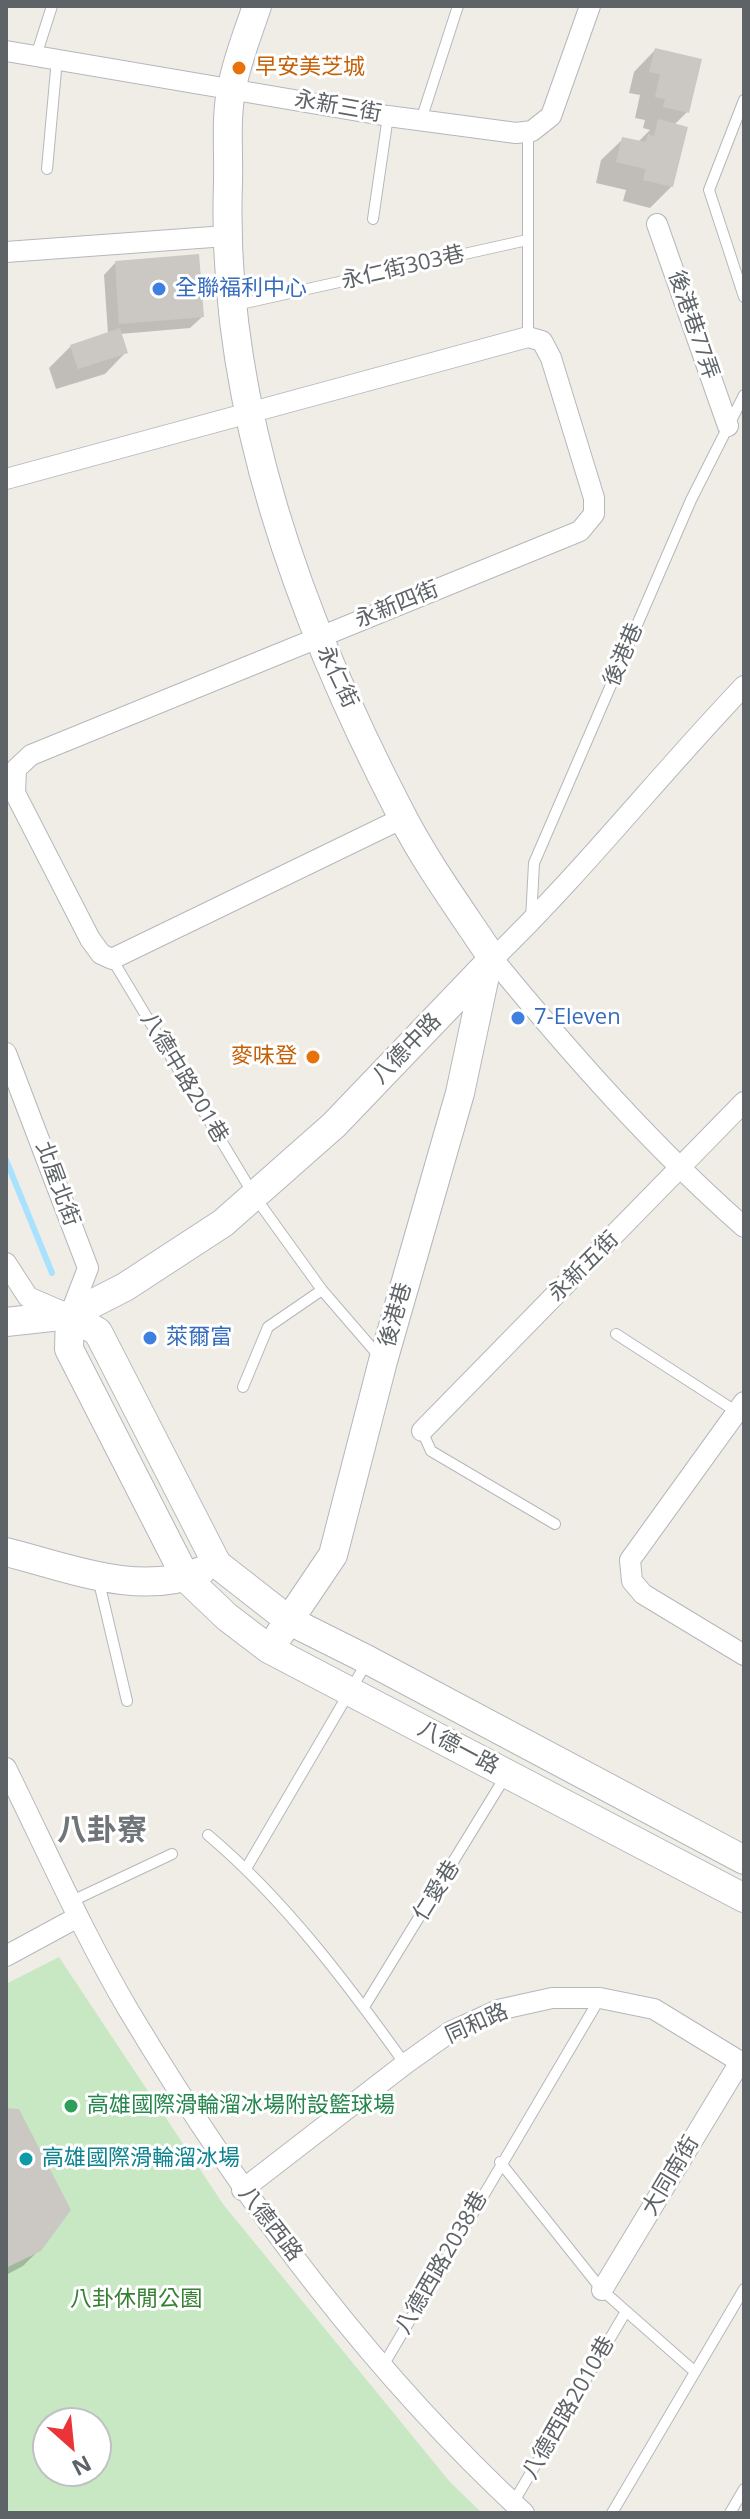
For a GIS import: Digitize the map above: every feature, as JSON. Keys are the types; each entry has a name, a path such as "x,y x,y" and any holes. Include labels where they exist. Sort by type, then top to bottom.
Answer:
{"street":[{"name":"永仁街","path":"257,6 231,88 226,236 232,306 248,413 279,527 318,637 403,818 490,962 680,1171 744,1227"},
{"path":"528,131 544,125 551,116 590,6"},
{"name":"永新三街","path":"6,51 388,116 528,131"},
{"name":"後港巷77弄","path":"657,224 728,426"},
{"path":"6,252 226,236"},
{"path":"6,479 528,337"},
{"name":"永新四街","path":"112,959 101,954 90,939 15,793 16,769 31,755 580,531 594,514 594,498 551,358 542,341 528,337"},
{"name":"八德中路","path":"6,1322 70,1315 125,1287 223,1223 255,1197 334,1125 530,923 666,768 744,686"},
{"path":"112,959 403,818"},
{"name":"後港巷","path":"269,1649 333,1555 383,1361 460,1093 490,962"},
{"name":"北屋北街","path":"6,1053 88,1268 70,1315"},
{"name":"永新五街","path":"422,1431 680,1171 744,1102"},
{"path":"6,1263 28,1297 70,1315"},
{"name":"八德一路","path":"744,1860 290,1621 217,1564 98,1332 70,1315 69,1349 186,1578 227,1617 269,1649 744,1898"},
{"path":"740,1407 630,1560 632,1581 643,1594 744,1655"},
{"path":"6,1552 129,1582 186,1578 217,1564"},
{"name":"八德西路","path":"6,1768 129,2010 242,2190 384,2364 478,2472 518,2508"},
{"path":"6,1956 75,1909"},
{"name":"同和路","path":"242,2190 450,2032 498,2010 552,1998 600,1998 654,2009 742,2063"},
{"name":"大同南街","path":"602,2290 742,2063"}],"lane":[{"path":"36,56 52,6"},
{"path":"421,120 458,6"},
{"path":"47,169 57,59"},
{"path":"744,100 709,190 744,297"},
{"path":"373,219 388,116"},
{"path":"528,131 528,337"},
{"name":"永仁街303巷","path":"232,306 527,240"},
{"name":"後港巷","path":"530,923 534,863 691,500 744,395"},
{"name":"八德中路201巷","path":"112,959 255,1197 322,1290 383,1361"},
{"path":"243,1387 268,1327 322,1290"},
{"path":"616,1334 740,1407"},
{"path":"422,1431 431,1451 555,1524"},
{"path":"97,1574 127,1701"},
{"path":"247,1867 368,1660"},
{"name":"仁愛巷","path":"364,2007 493,1801 506,1774"},
{"path":"208,1835 247,1867 364,2007 405,2064"},
{"path":"75,1909 172,1854"},
{"name":"八德西路2038巷","path":"384,2364 500,2162 600,1998"},
{"path":"500,2162 602,2290 694,2371"},
{"path":"612,2513 744,2289"},
{"name":"八德西路2010巷","path":"518,2508 625,2313"},
{"path":"730,2513 744,2489"}],"green space":[{"name":"八卦休閒公園","path":"59,1957 223,2204 450,2482 482,2513 6,2513 6,1984"}],"building":[{"path":"655,48 702,59 689,113 663,107 665,99 655,97 660,74 649,72"},
{"path":"658,119 688,127 673,187 643,180 646,169 616,162 622,137 646,142 648,134 654,136"},
{"name":"全聯福利中心","path":"199,254 204,317 119,324 115,261"},
{"path":"120,328 128,353 78,369 70,345"},
{"name":"高雄國際滑輪溜冰場","path":"6,2108 19,2109 71,2210 41,2251 6,2268"}],"waterway":[{"path":"6,1160 52,1273"}],"place":[{"name":"早安美芝城","path":"239,68"},
{"name":"全聯福利中心","path":"159,289"},
{"name":"7-Eleven","path":"518,1018"},
{"name":"麥味登","path":"313,1057"},
{"name":"萊爾富","path":"150,1338"},
{"name":"高雄國際滑輪溜冰場附設籃球場","path":"71,2106"},
{"name":"高雄國際滑輪溜冰場","path":"26,2159"}],"district":[{"name":"八卦寮","path":"102,1831"}]}
